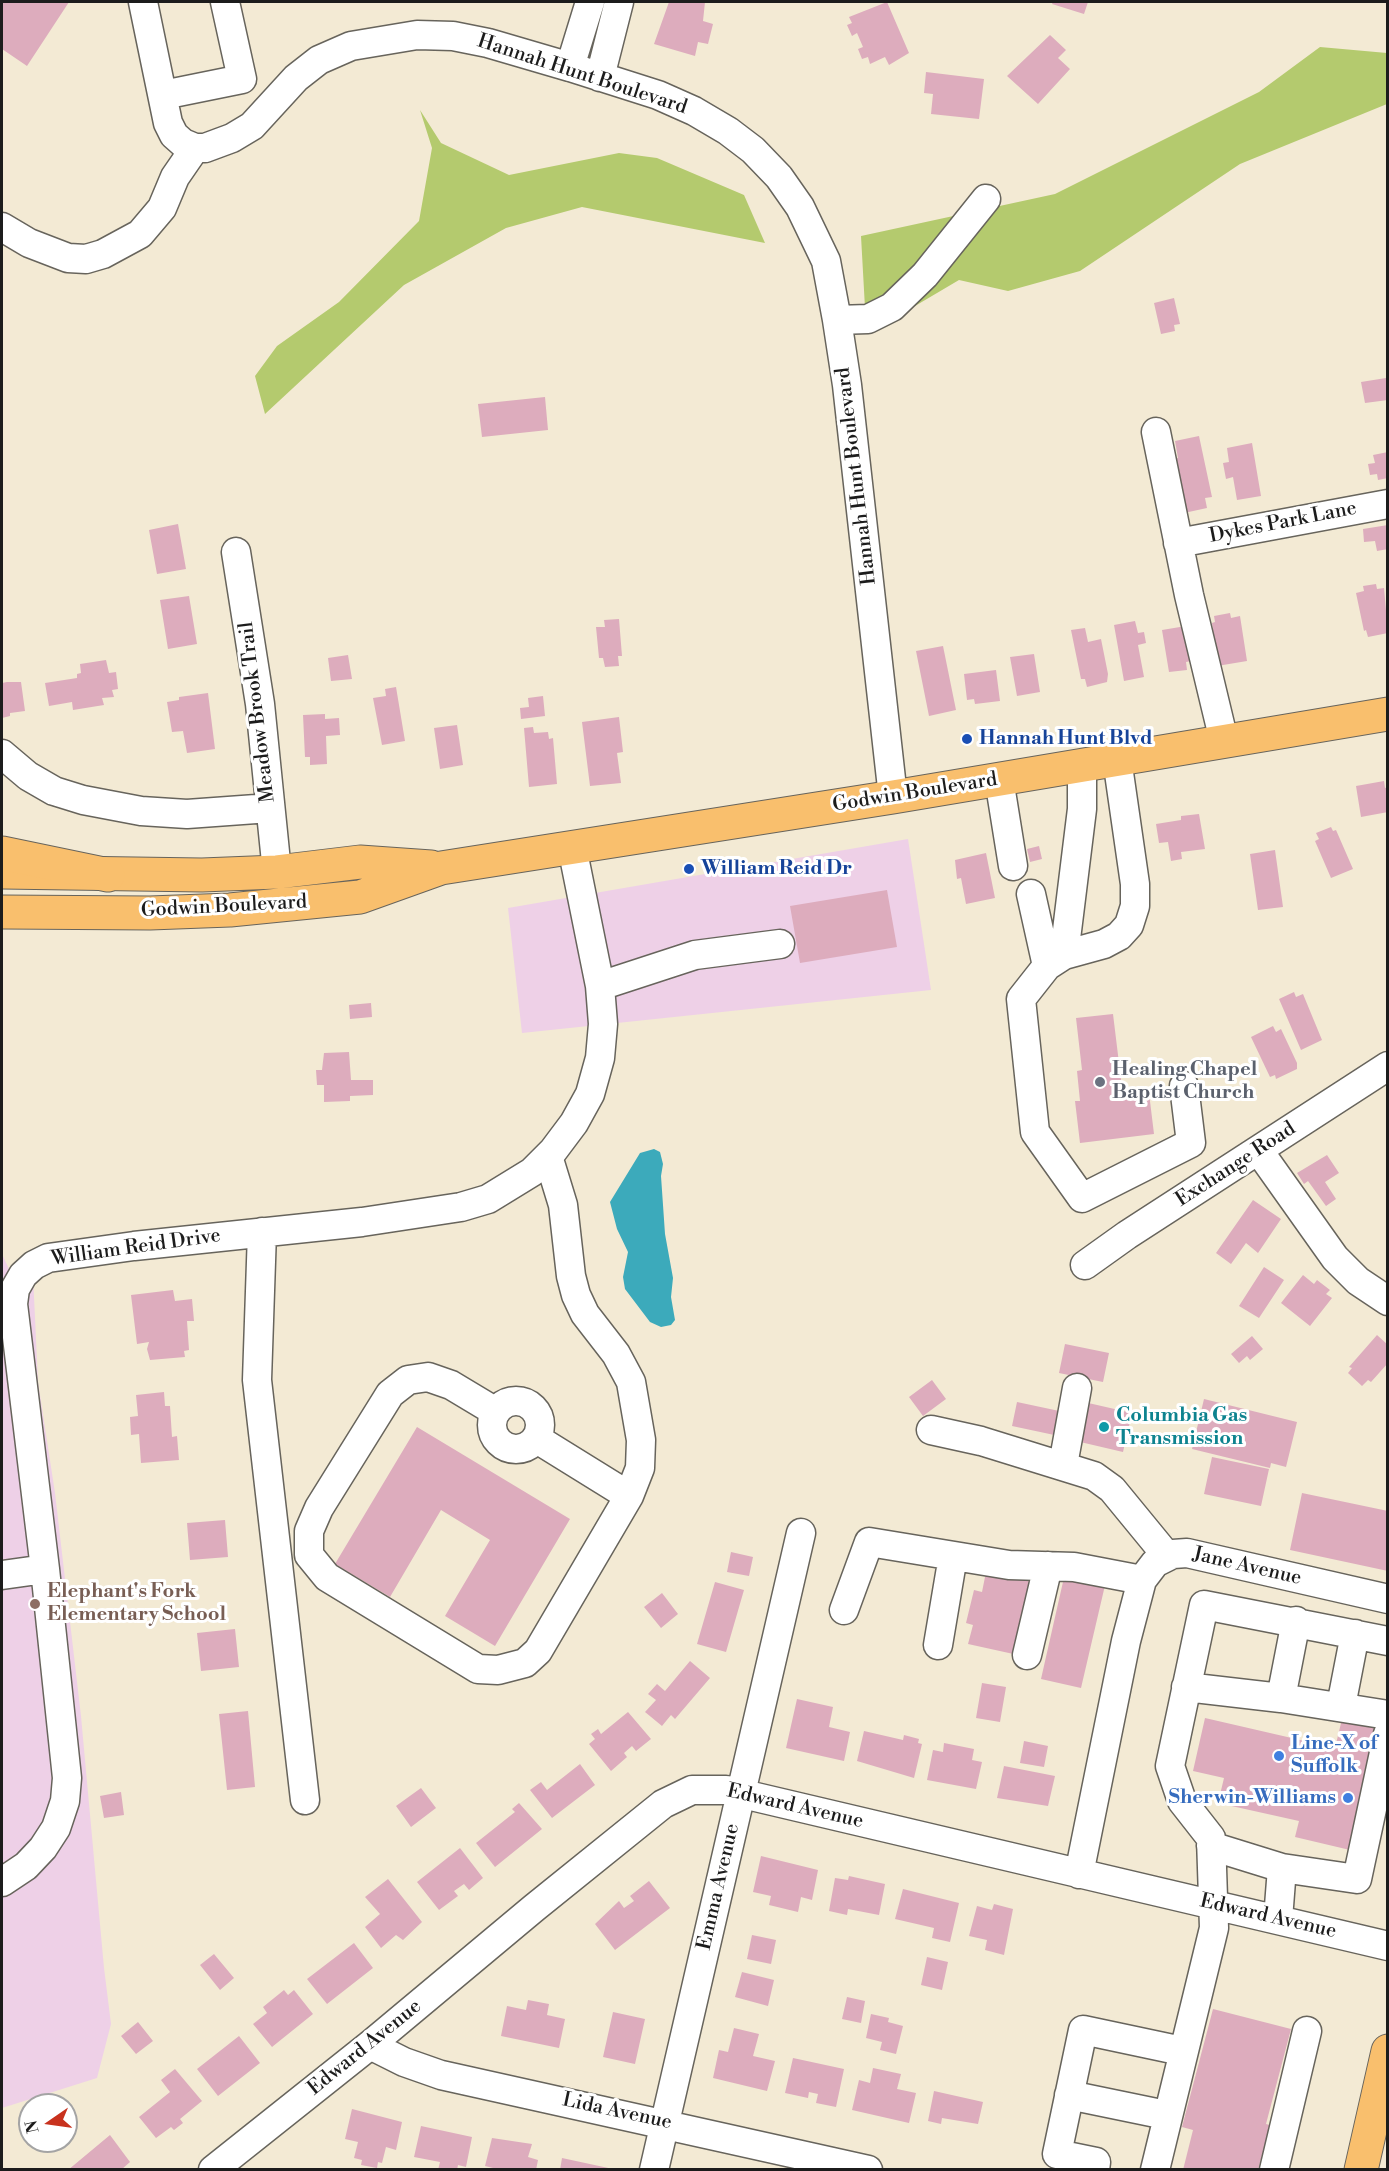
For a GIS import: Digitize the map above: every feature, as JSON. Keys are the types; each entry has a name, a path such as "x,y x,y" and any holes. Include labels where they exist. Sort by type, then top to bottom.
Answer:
{"main road":[{"name":"Godwin Boulevard","path":"2,912 150,913 230,910 360,897 441,868 893,797 1388,714"},
{"path":"2,853 108,875"},
{"name":"Godwin Boulevard","path":"2,872 108,875 277,872 360,862 441,868"},
{"path":"1361,2169 1387,2053"}],"street":[{"path":"2,227 29,243 68,258 86,259 103,254 140,234 162,208 175,177 195,148 183,143 174,135 143,2"},
{"path":"163,95 242,79 225,2"},
{"path":"570,67 590,2"},
{"path":"600,76 619,2"},
{"name":"Hannah Hunt Boulevard","path":"195,148 205,148 232,138 252,126 296,78 319,60 351,46 381,39 417,35 453,36 488,43 658,95 694,111 728,131 753,150 778,177 815,233 826,261 847,385 893,797"},
{"path":"837,320 868,319 892,307 925,274 986,199"},
{"path":"1156,432 1178,543 1224,741"},
{"name":"Dykes Park Lane","path":"1178,543 1388,504"},
{"name":"Meadow Brook Trail","path":"236,552 260,704 277,872"},
{"path":"2,754 28,776 54,790 83,800 141,811 187,814 270,808"},
{"path":"1117,759 1135,884 1135,906 1129,926 1119,936 1104,944 1055,961 1021,999 1035,1132 1082,1198 1191,1143 1184,1086"},
{"path":"1055,961 1082,809 1082,765"},
{"path":"999,779 1013,866"},
{"name":"William Reid Drive","path":"2,1882 26,1866 44,1848 56,1828 65,1802 67,1778 45,1569 10,1364 15,1289 23,1275 34,1265 48,1258 362,1222 460,1207 488,1198 514,1185 548,1156 574,1123 590,1094 600,1058 603,1024 600,986 572,847"},
{"path":"1031,894 1055,961"},
{"path":"600,986 695,955 780,944"},
{"name":"Exchange Road","path":"1085,1265 1127,1235 1388,1066"},
{"path":"1259,1151 1335,1258 1358,1281 1388,1301"},
{"path":"548,1156 563,1205 571,1275 576,1295 585,1314 616,1354 630,1382 641,1440 640,1468 628,1496 538,1651 525,1663 498,1670 478,1669 327,1577 309,1554 309,1531 319,1508 390,1394 408,1380 428,1377 451,1385 496,1413 500,1407 515,1401 529,1405 539,1416 541,1424 537,1439 628,1496"},
{"path":"262,1232 257,1380 305,1800"},
{"path":"1063,1465 1077,1388"},
{"name":"Jane Avenue","path":"931,1430 1063,1465 1094,1476 1112,1489 1167,1556 1187,1552 1388,1599"},
{"name":"Emma Avenue","path":"654,2169 801,1533"},
{"path":"844,1610 869,1542 1009,1565 1074,1567 1142,1580"},
{"path":"938,1645 953,1556"},
{"path":"1079,1874 1098,1770 1142,1580 1155,1563 1167,1556"},
{"path":"1027,1655 1048,1566"},
{"path":"2,1575 45,1569"},
{"path":"1155,2169 1166,2115 1214,1928 1211,1838 1182,1801 1170,1766 1204,1605 1296,1621 1388,1641"},
{"path":"1281,1698 1296,1621"},
{"path":"1341,1706 1355,1634"},
{"path":"1186,1688 1341,1706 1388,1715"},
{"path":"1211,1846 1282,1868 1357,1879 1388,1734"},
{"name":"Edward Avenue","path":"213,2169 370,2045 663,1804 679,1795 702,1789 741,1794 1388,1946"},
{"path":"1278,1919 1282,1868"},
{"path":"1095,2169 1096,2162 1057,2154 1083,2030 1182,2051"},
{"path":"1274,2169 1307,2031"},
{"name":"Lida Avenue","path":"370,2045 404,2062 441,2075 665,2122 868,2169"},
{"path":"1069,2095 1166,2115"}],"shaded area":[{"path":"908,839 931,990 522,1033 508,908"},
{"name":"Elephant's Fork Elementary School","path":"2,1254 9,1269 33,1275 38,1382 55,1493 81,1716 111,2024 97,2078 50,2093 18,2093 18,2103 2,2108"}],"green space":[{"path":"1320,47 1387,53 1387,104 1240,164 1080,271 1008,291 959,280 915,306 865,308 861,236 1055,194 1259,92"},
{"path":"420,110 441,143 509,175 619,153 657,158 744,195 765,243 582,207 506,228 404,285 265,414 255,376 277,346 339,302 419,221 432,148"}],"water":[{"path":"654,1149 660,1152 663,1164 661,1176 665,1234 673,1278 671,1297 675,1320 671,1325 661,1327 650,1322 625,1289 623,1277 628,1252 617,1229 610,1202 640,1153"}],"building":[{"path":"2,2 69,2 27,66 2,49"},
{"path":"669,2 705,2 703,21 713,24 708,44 698,42 695,56 654,44"},
{"path":"887,2 909,53 889,65 885,57 870,64 868,57 862,59 858,49 863,47 857,33 852,36 847,25 852,23 849,17"},
{"path":"1053,2 1088,2 1084,14 1052,4"},
{"path":"1050,35 1066,50 1058,58 1070,69 1038,104 1007,76"},
{"path":"926,72 984,79 979,119 931,114 933,94 924,93"},
{"path":"1174,298 1180,324 1174,325 1175,331 1161,334 1154,303"},
{"path":"1386,378 1388,400 1365,403 1361,382"},
{"path":"545,397 548,430 482,437 478,404"},
{"path":"1199,436 1212,497 1205,498 1207,508 1184,513 1164,461 1178,458 1175,441"},
{"path":"1252,443 1261,496 1237,500 1233,477 1226,479 1223,463 1229,462 1227,448"},
{"path":"1388,452 1388,478 1378,480 1377,474 1370,475 1368,464 1375,463 1373,455"},
{"path":"178,524 186,569 157,574 149,530"},
{"path":"1388,525 1388,549 1377,551 1375,541 1364,542 1363,529"},
{"path":"1376,584 1377,589 1384,588 1388,633 1368,637 1366,630 1364,631 1356,593 1364,591 1363,586"},
{"path":"189,596 197,644 168,649 160,600"},
{"path":"1230,613 1231,618 1240,616 1247,661 1217,666 1210,632 1213,632 1212,623 1215,622 1214,616"},
{"path":"619,619 622,656 618,656 619,666 605,667 603,658 599,658 596,627 605,627 604,620"},
{"path":"1135,621 1138,633 1144,632 1146,643 1138,645 1144,677 1124,681 1114,625"},
{"path":"1192,625 1203,659 1186,662 1187,670 1169,672 1162,630"},
{"path":"1085,628 1088,642 1101,639 1108,674 1107,682 1087,687 1085,679 1081,679 1071,630"},
{"path":"943,646 956,710 929,716 916,651"},
{"path":"1034,654 1040,692 1017,696 1010,657"},
{"path":"348,655 352,679 331,681 328,658"},
{"path":"106,660 109,673 116,672 118,689 112,690 114,697 102,698 104,705 73,710 72,702 49,706 45,683 77,678 77,674 81,673 80,664"},
{"path":"996,670 1000,701 975,704 974,699 967,700 964,674"},
{"path":"21,682 25,711 10,713 10,716 2,718 2,683"},
{"path":"396,687 405,741 382,745 373,698 386,696 385,689"},
{"path":"208,693 215,749 187,753 183,731 172,732 167,702 179,700 179,697"},
{"path":"543,696 545,716 521,719 520,708 529,707 528,698"},
{"path":"325,714 325,719 339,718 340,735 326,736 327,764 310,765 310,757 305,757 303,715"},
{"path":"619,717 623,752 617,753 621,783 590,786 582,722"},
{"path":"457,725 463,765 440,769 434,728"},
{"path":"533,727 534,733 548,732 549,739 553,738 557,784 529,787 524,728"},
{"path":"1384,781 1385,788 1388,787 1388,812 1361,817 1356,786"},
{"path":"1199,814 1205,849 1181,852 1182,859 1171,861 1168,842 1159,843 1156,824 1181,820 1181,816"},
{"path":"1331,827 1333,831 1336,830 1353,869 1331,878 1315,841 1319,839 1316,833"},
{"path":"1039,846 1042,859 1030,862 1027,849"},
{"path":"1275,850 1283,907 1258,910 1250,854"},
{"path":"986,853 995,898 966,904 961,878 957,879 955,860"},
{"path":"887,890 897,947 800,963 790,906"},
{"path":"1294,992 1296,997 1303,994 1322,1040 1301,1050 1279,999"},
{"path":"371,1003 372,1017 350,1019 349,1005"},
{"name":"Healing Chapel Baptist Church","path":"1113,1014 1123,1096 1149,1093 1154,1134 1080,1143 1075,1101 1080,1101 1077,1071 1082,1070 1076,1018"},
{"path":"1273,1026 1276,1032 1281,1029 1297,1063 1297,1069 1276,1079 1275,1075 1270,1077 1251,1037"},
{"path":"349,1052 351,1080 373,1080 373,1095 350,1096 350,1101 324,1102 324,1085 317,1085 316,1070 322,1070 324,1053"},
{"path":"1327,1155 1339,1173 1325,1182 1336,1199 1326,1206 1308,1181 1304,1184 1297,1173"},
{"path":"1253,1200 1281,1219 1258,1253 1246,1243 1231,1264 1216,1253"},
{"path":"1264,1267 1284,1280 1259,1318 1239,1306"},
{"path":"1303,1275 1314,1284 1317,1280 1330,1290 1326,1294 1332,1298 1310,1326 1281,1303"},
{"path":"173,1290 175,1301 192,1299 194,1321 187,1321 189,1350 184,1351 185,1357 150,1360 147,1349 149,1342 137,1344 131,1295"},
{"path":"1377,1335 1388,1345 1388,1363 1371,1382 1368,1380 1362,1386 1348,1373 1352,1368 1349,1367"},
{"path":"1252,1336 1263,1349 1250,1360 1247,1356 1239,1363 1231,1354"},
{"path":"1065,1344 1109,1353 1103,1382 1059,1373"},
{"path":"932,1380 946,1399 923,1416 909,1397"},
{"path":"164,1392 165,1406 170,1406 172,1437 177,1436 179,1460 141,1463 139,1434 131,1435 130,1417 138,1416 136,1395"},
{"path":"1204,1399 1297,1422 1286,1467 1271,1463 1270,1468 1192,1449"},
{"path":"1017,1402 1064,1412 1059,1436 1012,1426"},
{"name":"Columbia Gas Transmission","path":"1084,1402 1132,1413 1123,1452 1076,1441"},
{"path":"417,1427 570,1519 495,1646 445,1616 490,1540 441,1510 390,1597 335,1564"},
{"path":"1212,1457 1269,1469 1261,1506 1204,1494"},
{"path":"1302,1493 1388,1511 1388,1571 1290,1550"},
{"path":"225,1520 228,1557 190,1560 187,1523"},
{"path":"731,1552 753,1557 749,1576 727,1572"},
{"path":"987,1567 1035,1578 1018,1655 968,1644 973,1625 966,1623 974,1590 982,1592"},
{"path":"1065,1573 1106,1581 1081,1688 1041,1679"},
{"path":"715,1582 744,1590 726,1652 697,1644"},
{"path":"662,1593 678,1614 661,1628 644,1607"},
{"path":"235,1629 239,1667 201,1671 197,1633"},
{"path":"690,1661 710,1678 675,1719 671,1715 662,1726 645,1712 656,1700 648,1694 657,1684 665,1691"},
{"path":"982,1683 1006,1687 1000,1722 976,1718"},
{"path":"797,1699 833,1707 829,1727 850,1732 844,1761 786,1748"},
{"path":"248,1711 255,1787 227,1790 219,1714"},
{"path":"628,1712 651,1739 636,1751 632,1746 624,1753 627,1757 611,1771 589,1744 595,1739 591,1734 598,1729 601,1734"},
{"path":"1205,1718 1335,1748 1342,1719 1378,1727 1350,1850 1295,1837 1299,1821 1218,1803 1224,1778 1193,1771"},
{"path":"864,1731 903,1740 904,1735 919,1739 918,1743 922,1744 914,1778 857,1761"},
{"path":"1024,1741 1048,1746 1044,1767 1020,1763"},
{"path":"944,1743 974,1749 972,1760 982,1762 976,1789 927,1780 933,1750 943,1752"},
{"path":"580,1764 595,1785 552,1818 530,1790 541,1782 547,1790"},
{"path":"1004,1766 1055,1776 1048,1806 997,1798"},
{"path":"421,1788 436,1808 411,1827 396,1806"},
{"path":"121,1792 124,1815 104,1818 100,1796"},
{"path":"519,1803 542,1829 495,1867 476,1843 515,1812 512,1809"},
{"path":"460,1848 483,1878 469,1890 464,1884 454,1891 458,1896 439,1910 417,1882"},
{"path":"761,1856 818,1870 812,1900 801,1897 798,1912 769,1905 771,1896 753,1892"},
{"path":"849,1876 885,1884 879,1915 848,1909 847,1915 829,1911 835,1878 848,1880"},
{"path":"388,1879 422,1922 403,1940 396,1935 381,1948 365,1927 380,1914 365,1897"},
{"path":"649,1881 670,1908 615,1950 595,1924 619,1901 624,1908 634,1901 630,1896"},
{"path":"903,1889 959,1903 950,1942 932,1938 934,1928 895,1919"},
{"path":"994,1904 1013,1909 1004,1955 985,1950 987,1940 969,1936 977,1906 992,1910"},
{"path":"752,1935 776,1940 771,1964 747,1959"},
{"path":"354,1943 373,1968 327,2004 307,1979"},
{"path":"214,1954 234,1978 220,1990 200,1965"},
{"path":"927,1957 948,1962 942,1990 921,1985"},
{"path":"742,1972 774,1980 768,2006 735,1997"},
{"path":"284,1990 288,1995 294,1990 313,2014 272,2047 253,2024 267,2013 263,2007"},
{"path":"847,1997 865,2001 861,2023 842,2019"},
{"path":"528,2000 549,2004 547,2015 565,2019 559,2048 501,2036 507,2006 526,2010"},
{"path":"1213,2009 1291,2029 1266,2124 1277,2127 1269,2157 1262,2155 1258,2170 1183,2170 1193,2130 1182,2127"},
{"path":"613,2012 645,2019 635,2064 603,2057"},
{"path":"871,2014 889,2018 888,2022 903,2026 896,2054 880,2050 882,2042 866,2038"},
{"path":"138,2022 153,2041 136,2054 121,2036"},
{"path":"734,2028 759,2034 753,2056 775,2061 767,2091 713,2078 719,2050 728,2052"},
{"path":"239,2036 260,2063 218,2096 197,2069"},
{"path":"793,2058 844,2069 836,2107 816,2103 818,2094 809,2092 808,2098 785,2093"},
{"path":"873,2068 901,2074 897,2089 916,2093 909,2123 852,2110 859,2080 870,2083"},
{"path":"175,2069 202,2101 180,2119 183,2123 174,2130 171,2127 156,2138 139,2117 170,2092 161,2080"},
{"path":"934,2091 983,2102 978,2124 942,2118 941,2124 928,2121"},
{"path":"352,2109 402,2122 396,2150 386,2147 382,2163 378,2162 377,2168 361,2165 362,2160 354,2158 358,2142 345,2139"},
{"path":"421,2126 472,2137 466,2167 458,2165 457,2170 438,2170 440,2162 414,2157"},
{"path":"110,2135 130,2162 121,2170 68,2170"},
{"path":"492,2138 532,2144 528,2157 538,2160 536,2170 501,2170 485,2166"},
{"path":"562,2158 613,2169 613,2170 560,2170"}],"place":[{"name":"Hannah Hunt Blvd","path":"967,739"},
{"name":"William Reid Dr","path":"689,869"},
{"name":"Healing Chapel Baptist Church","path":"1100,1082"},
{"name":"Columbia Gas Transmission","path":"1104,1427"},
{"name":"Elephant's Fork Elementary School","path":"35,1604"},
{"name":"Line-X of Suffolk","path":"1279,1756"},
{"name":"Sherwin-Williams","path":"1348,1798"}]}
